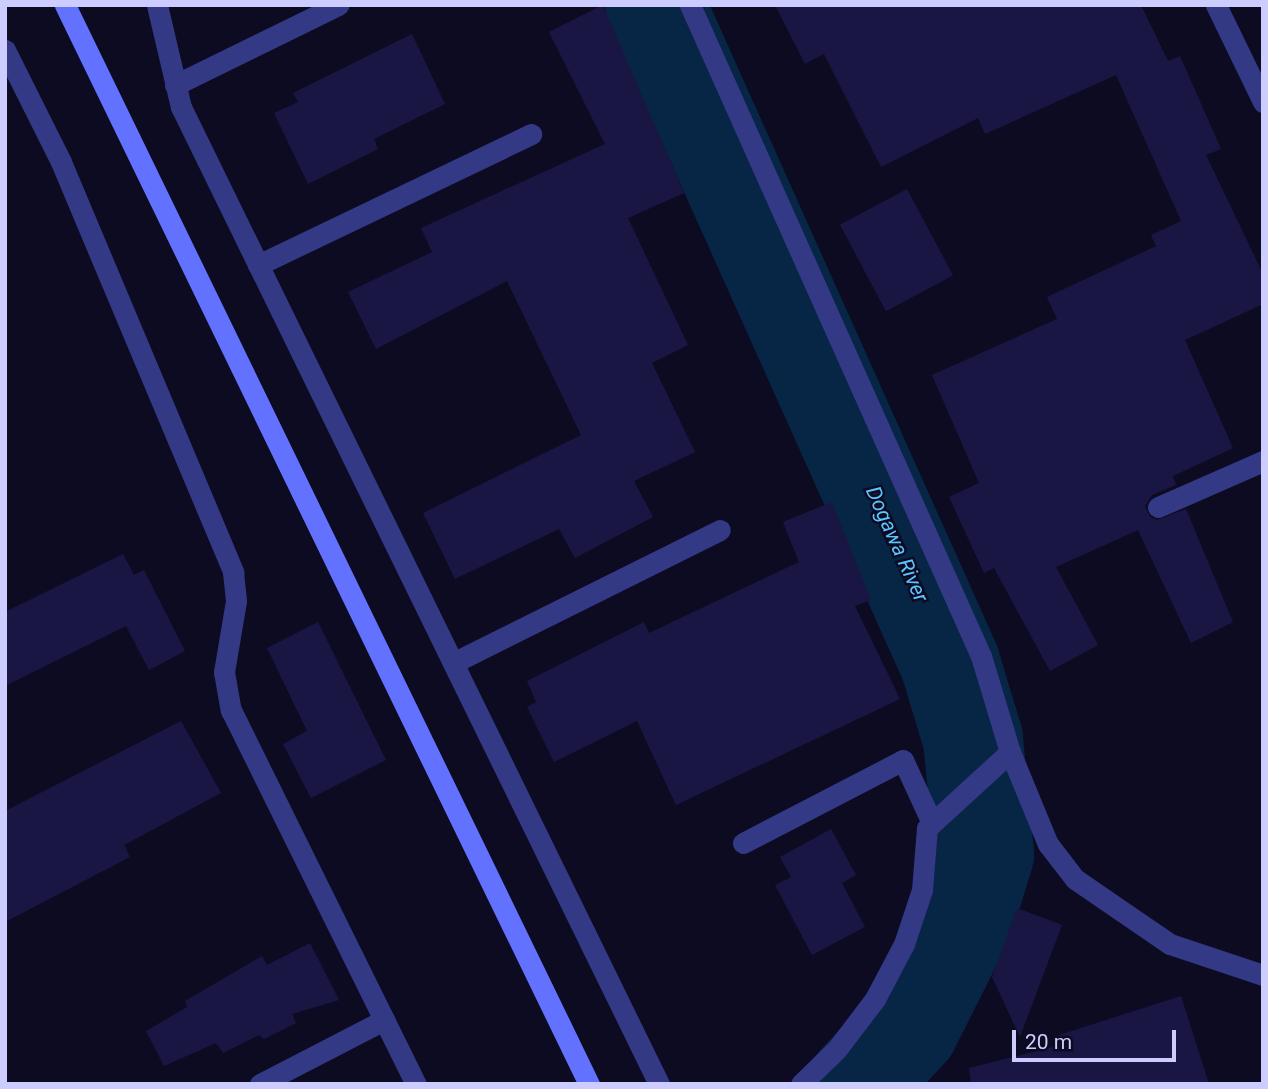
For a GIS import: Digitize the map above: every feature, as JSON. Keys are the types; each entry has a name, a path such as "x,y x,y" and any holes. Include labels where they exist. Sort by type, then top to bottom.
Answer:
{"street":[{"path":"65,5 589,1084"},
{"path":"157,5 181,107 659,1084"},
{"path":"175,85 338,5"},
{"path":"690,5 981,656 1008,754 1048,844 1075,879 1170,944 1263,975"},
{"path":"1216,5 1263,102"},
{"path":"5,50 61,162 233,572 236,601 224,672 232,710 416,1084"},
{"path":"258,265 531,134"},
{"path":"1158,507 1263,461"},
{"path":"453,663 720,530"},
{"path":"801,1084 836,1049 875,999 904,944 922,890 927,828 948,804 1008,754"},
{"path":"743,843 903,760 932,822"},
{"path":"260,1084 384,1020"}],"building":[{"path":"603,5 684,193 628,218 688,345 652,363 695,452 634,481 653,517 575,558 559,529 455,579 423,513 581,435 507,281 376,349 348,292 432,252 421,228 605,144 549,32"},
{"path":"775,5 1141,5 1168,61 1180,56 1221,149 1206,155 1263,274 1263,304 1185,340 1233,448 1173,476 1176,485 1152,495 1145,506 1150,517 1157,520 1186,509 1233,622 1191,643 1138,530 1056,567 1098,645 1050,671 994,568 984,573 949,497 979,483 932,375 1057,319 1047,297 1156,246 1151,235 1181,221 1116,75 985,134 978,118 881,167 824,54 805,64"},
{"path":"412,34 445,104 374,139 378,149 308,184 274,113 298,102 293,93"},
{"path":"907,189 953,276 886,311 840,225"},
{"path":"832,502 871,600 855,606 900,699 676,805 637,721 554,762 527,707 536,702 527,681 644,622 649,633 799,562 783,522"},
{"path":"123,554 134,575 144,570 185,651 149,670 126,626 5,686 5,612"},
{"path":"318,622 386,760 311,798 283,744 307,731 267,648"},
{"path":"181,721 221,793 124,845 130,857 5,922 5,811"},
{"path":"831,829 856,875 842,883 865,927 812,955 775,885 791,877 780,857"},
{"path":"1017,908 1062,925 1020,1037 992,977"},
{"path":"310,943 339,1000 292,1014 296,1023 264,1039 259,1035 223,1053 216,1043 164,1066 146,1031 187,1007 185,1001 262,956 267,965"},
{"path":"1181,996 1209,1084 971,1084 969,1068 1072,1042 1056,1036"}],"waterway":[{"name":"Dogawa River","path":"655,5 950,663 973,739 984,854 965,917 909,1028 857,1084"}]}
